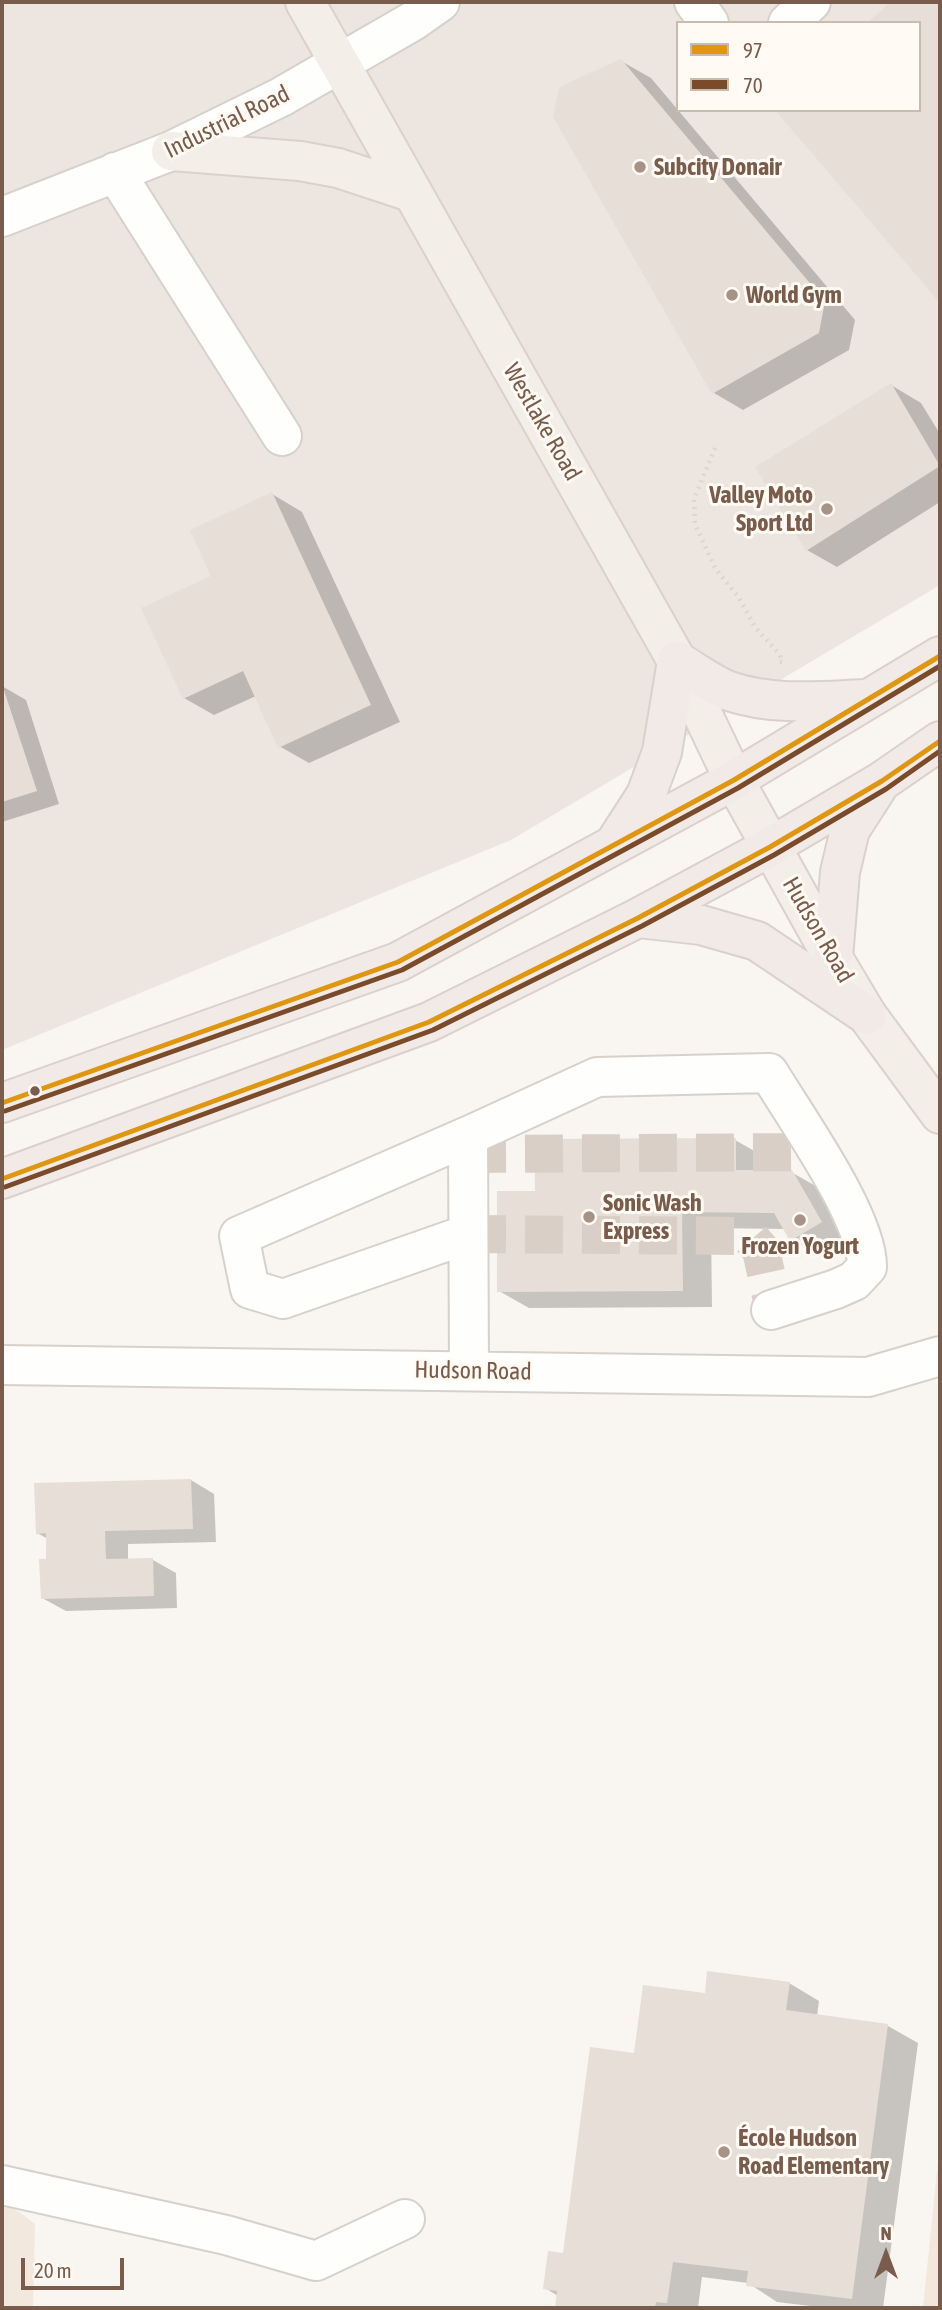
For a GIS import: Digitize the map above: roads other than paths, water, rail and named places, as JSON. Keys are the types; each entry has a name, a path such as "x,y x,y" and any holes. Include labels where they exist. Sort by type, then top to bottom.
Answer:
{"highway":[{"path":"2,1103 398,962 734,780 940,656"},
{"path":"615,844 646,795 662,752 677,661 727,690 759,699 803,702 869,699"},
{"path":"2,1179 429,1022 638,918 770,847 882,781 940,741"},
{"path":"833,958 840,872 850,830 882,781"},
{"path":"638,918 701,925 757,941 867,1015"}],"main road":[{"name":"Westlake Road","path":"305,2 677,661 734,780 770,847"},
{"path":"172,151 300,161 338,168 411,192"},
{"name":"Hudson Road","path":"770,847 867,1015 940,1114"}],"street":[{"name":"Industrial Road","path":"2,217 172,151 281,97 413,21 440,2"},
{"path":"694,2 708,21"},
{"path":"790,21 811,2"},
{"path":"115,172 282,436"},
{"path":"468,1234 283,1299 250,1289 239,1236 597,1077 769,1073 841,1193 868,1249 867,1266 853,1282 771,1310"},
{"path":"468,1136 470,1371"},
{"name":"Hudson Road","path":"2,1365 868,1377 940,1356"},
{"path":"2,2185 226,2235 316,2261 405,2219"}],"tunnel":[{"path":"468,1154 816,1152"},
{"path":"468,1234 749,1236 761,1250 771,1296"}],"place":[{"name":"Subcity Donair","path":"640,167"},
{"name":"World Gym","path":"732,295"},
{"name":"Valley Moto Sport Ltd","path":"827,509"},
{"name":"Sonic Wash Express","path":"589,1217"},
{"name":"Frozen Yogurt","path":"800,1220"},
{"name":"École Hudson Road Elementary","path":"724,2152"}]}
